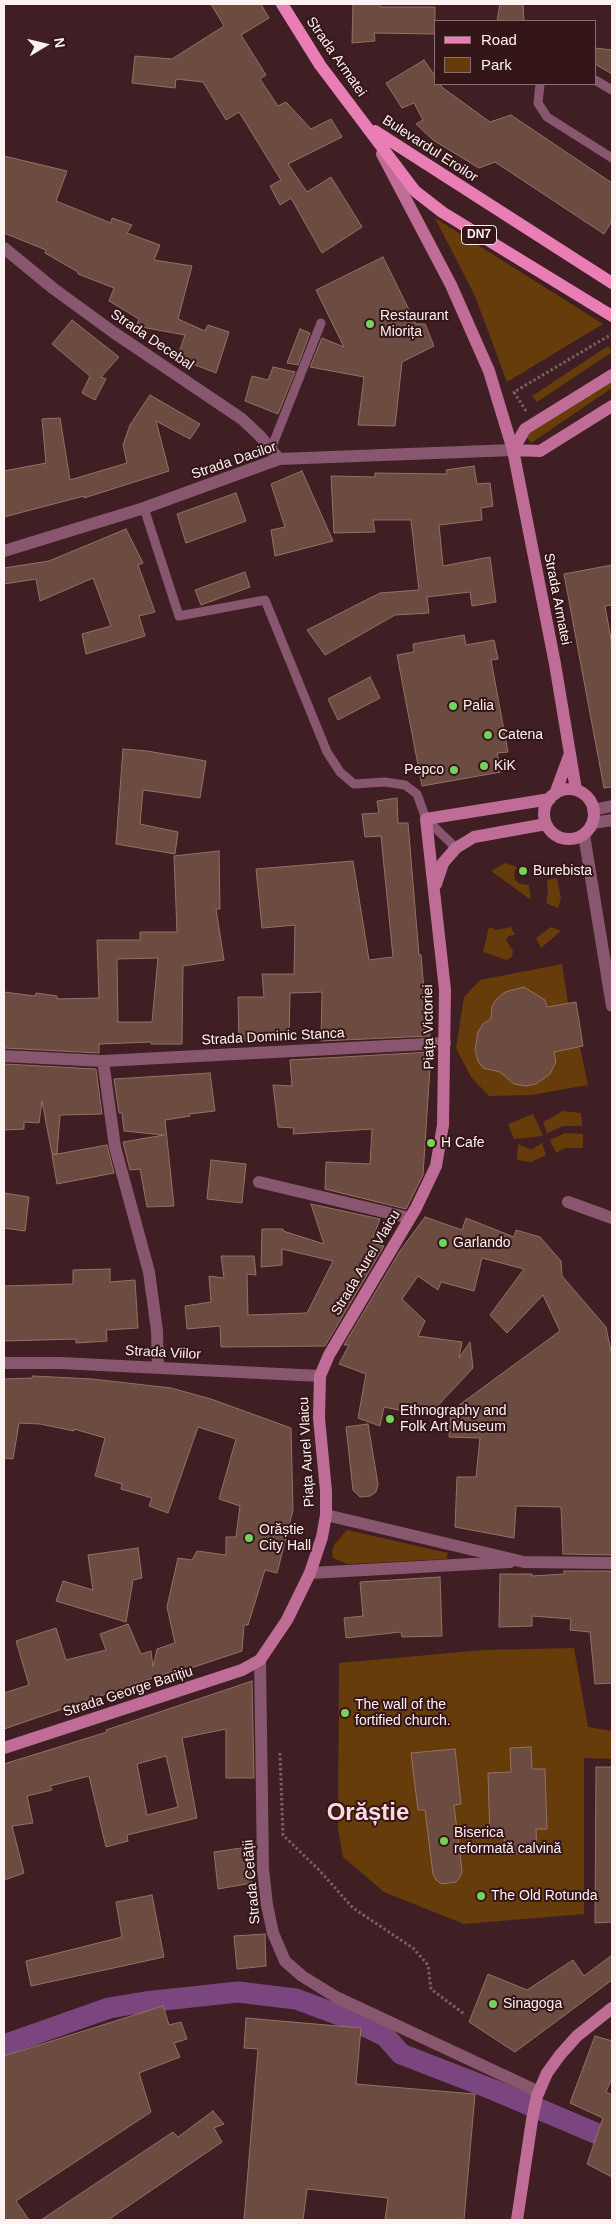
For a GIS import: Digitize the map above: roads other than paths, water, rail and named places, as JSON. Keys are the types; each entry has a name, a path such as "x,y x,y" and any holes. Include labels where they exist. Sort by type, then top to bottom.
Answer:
{"main road":[{"name":"Strada Armatei","path":"282,4 320,65 368,127 451,285 489,371 512,450 555,664 576,790"},
{"name":"Bulevardul Eroilor","path":"368,127 612,283"},
{"name":"Bulevardul Eroilor","path":"368,127 415,191 442,212 612,316"},
{"path":"612,375 525,429 512,450 540,451 612,406"},
{"path":"426,819 552,796 565,790 576,790 584,794 594,810 592,823 584,835 574,839 562,838 553,833 546,824 544,811 552,796 570,754"},
{"name":"Piața Victoriei","path":"426,819 445,990 443,1125 436,1166"},
{"name":"Piața Victoriei","path":"435,887 444,863 456,848 474,838 546,824"},
{"name":"Strada Aurel Vlaicu","path":"320,1376 329,1355 410,1218 436,1166"},
{"name":"Piața Aurel Vlaicu","path":"260,1660 287,1620 310,1573 322,1536 326,1515 326,1492 319,1418 320,1376"},
{"name":"Strada George Barițiu","path":"4,1748 226,1676 260,1660"},
{"path":"517,2220 532,2120 538,2094 547,2073 577,2036 612,2008"}],"street":[{"name":"Strada Decebal","path":"4,248 54,289 113,332 242,419 279,459"},
{"name":"Strada Dacilor","path":"4,551 144,508 279,459 512,450"},
{"path":"594,810 612,806"},
{"path":"592,823 612,820"},
{"path":"584,835 612,1006"},
{"name":"Strada Dominic Stanca","path":"4,1056 103,1061 445,1043"},
{"path":"103,1061 115,1147 149,1272 158,1368"},
{"path":"259,1182 410,1218"},
{"path":"568,1202 612,1218"},
{"name":"Strada Viilor","path":"4,1364 61,1362 320,1376"},
{"path":"326,1515 524,1562"},
{"path":"310,1573 524,1562 612,1563"},
{"name":"Strada Cetății","path":"260,1660 263,1869 272,1933 285,1961 302,1976 336,1997 538,2094"}],"lane":[{"path":"596,81 612,90"},
{"path":"540,85 538,103 547,117 612,158"},
{"path":"270,449 321,323"},
{"path":"144,508 179,616 265,600 327,752 340,772 354,784 385,782 405,785 417,794 426,819 456,848"}],"waterway":[{"path":"4,2045 109,2008 145,2002 238,1992 296,1999 350,2019 385,2036 401,2054 494,2090 612,2140"}],"place":[{"name":"Restaurant Miorița","path":"370,324"},
{"name":"Palia","path":"453,706"},
{"name":"Catena","path":"488,735"},
{"name":"KiK","path":"484,766"},
{"name":"Pepco","path":"454,770"},
{"name":"Burebista","path":"523,871"},
{"name":"H Cafe","path":"431,1143"},
{"name":"Garlando","path":"443,1243"},
{"name":"Ethnography and Folk Art Museum","path":"390,1419"},
{"name":"Orăștie City Hall","path":"249,1538"},
{"name":"The wall of the fortified church.","path":"345,1713"},
{"name":"Biserica reformată calvină","path":"444,1841"},
{"name":"The Old Rotunda","path":"481,1896"},
{"name":"Sinagoga","path":"493,2004"}],"district":[{"name":"Orăștie","path":"368,1813"}]}
